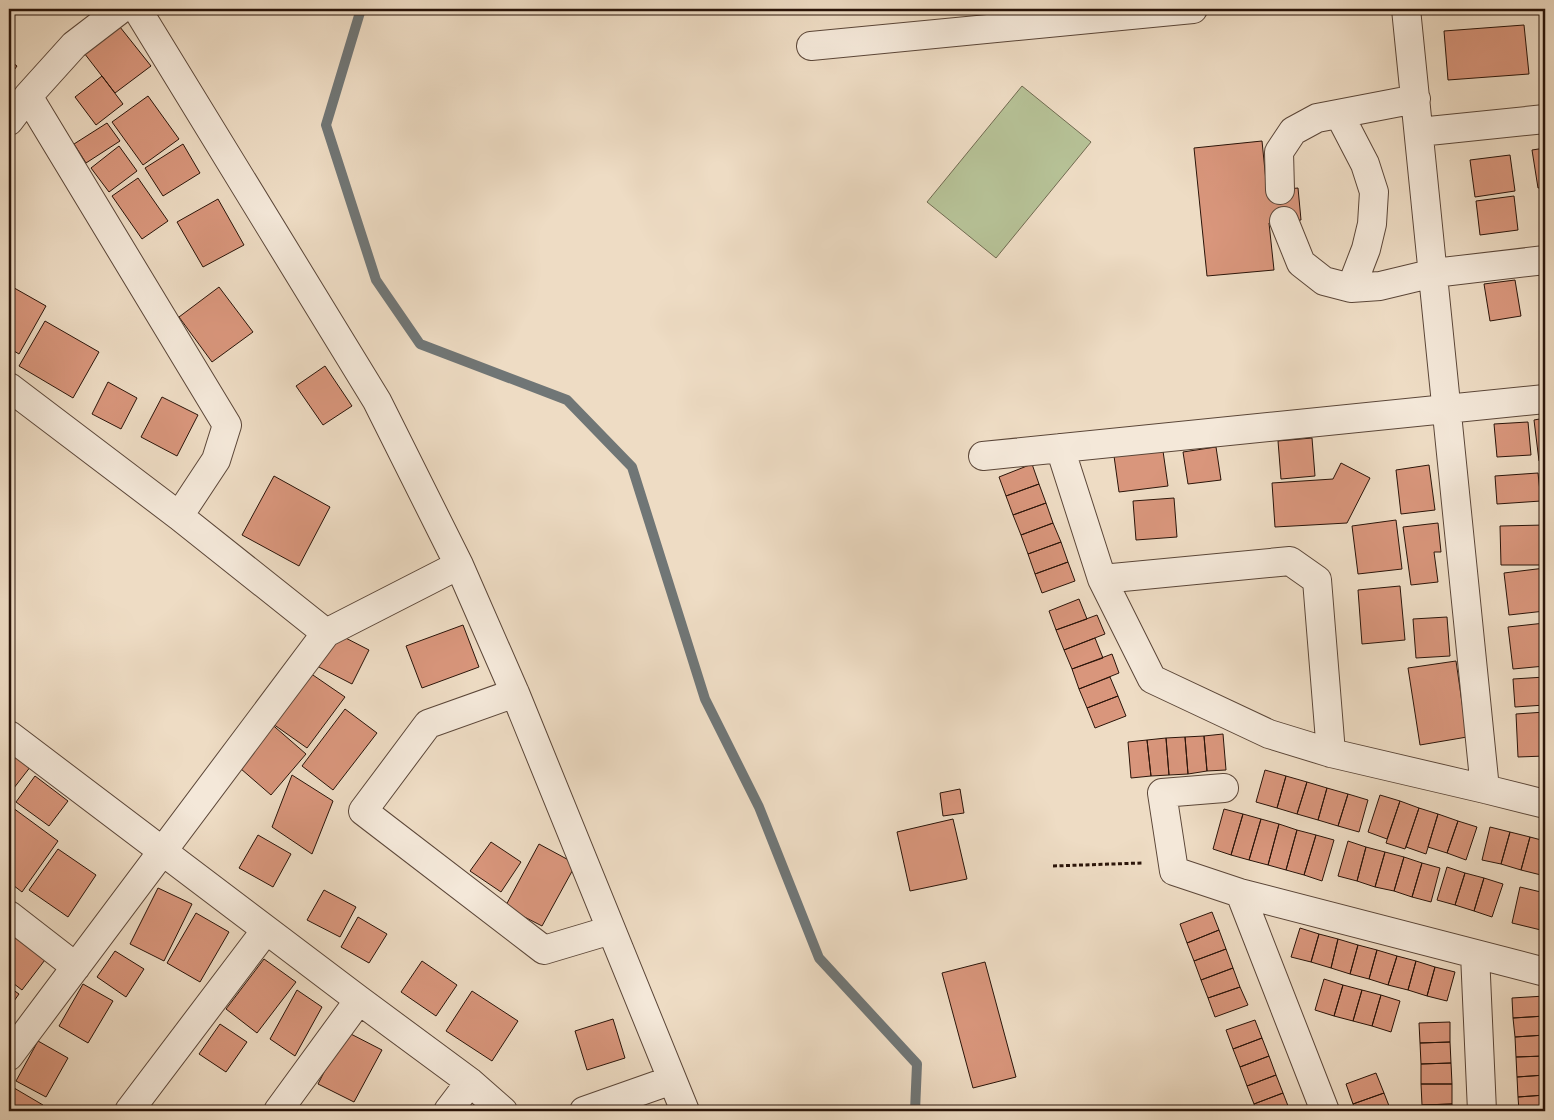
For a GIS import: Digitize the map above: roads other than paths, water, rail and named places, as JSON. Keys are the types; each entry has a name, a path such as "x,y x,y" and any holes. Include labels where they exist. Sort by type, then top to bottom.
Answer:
{"street":[{"path":"9,121 28,96 74,45 121,9"},
{"path":"137,9 377,401 459,565 515,693 685,1111"},
{"path":"811,46 1193,9"},
{"path":"1406,9 1485,788"},
{"path":"28,96 227,425 216,460 179,516"},
{"path":"1280,190 1279,152 1293,131 1317,118 1416,99"},
{"path":"1339,114 1366,164 1374,192 1372,224 1366,249 1351,288"},
{"path":"1419,132 1545,119"},
{"path":"1284,221 1301,263 1324,281 1351,288 1380,286 1434,273 1545,260"},
{"path":"9,387 179,516 326,633"},
{"path":"983,456 1545,399"},
{"path":"1060,448 1102,579 1152,680 1269,734 1330,753 1485,788 1545,804"},
{"path":"1102,579 1290,561 1317,580 1330,753"},
{"path":"9,1056 326,633 459,565"},
{"path":"515,693 428,724 363,811 544,950 612,930"},
{"path":"9,735 470,1082 502,1111"},
{"path":"1224,788 1162,793 1174,871 1240,893 1545,972"},
{"path":"1240,893 1325,1111"},
{"path":"9,915 76,967"},
{"path":"129,1111 266,930"},
{"path":"1475,954 1482,1111"},
{"path":"278,1111 359,1000"},
{"path":"584,1111 672,1080"},
{"path":"448,1111 470,1082"}],"waterway":[{"path":"361,9 326,125 376,280 420,344 567,400 632,467 705,699 759,807 819,958 917,1064 915,1111"}]}
